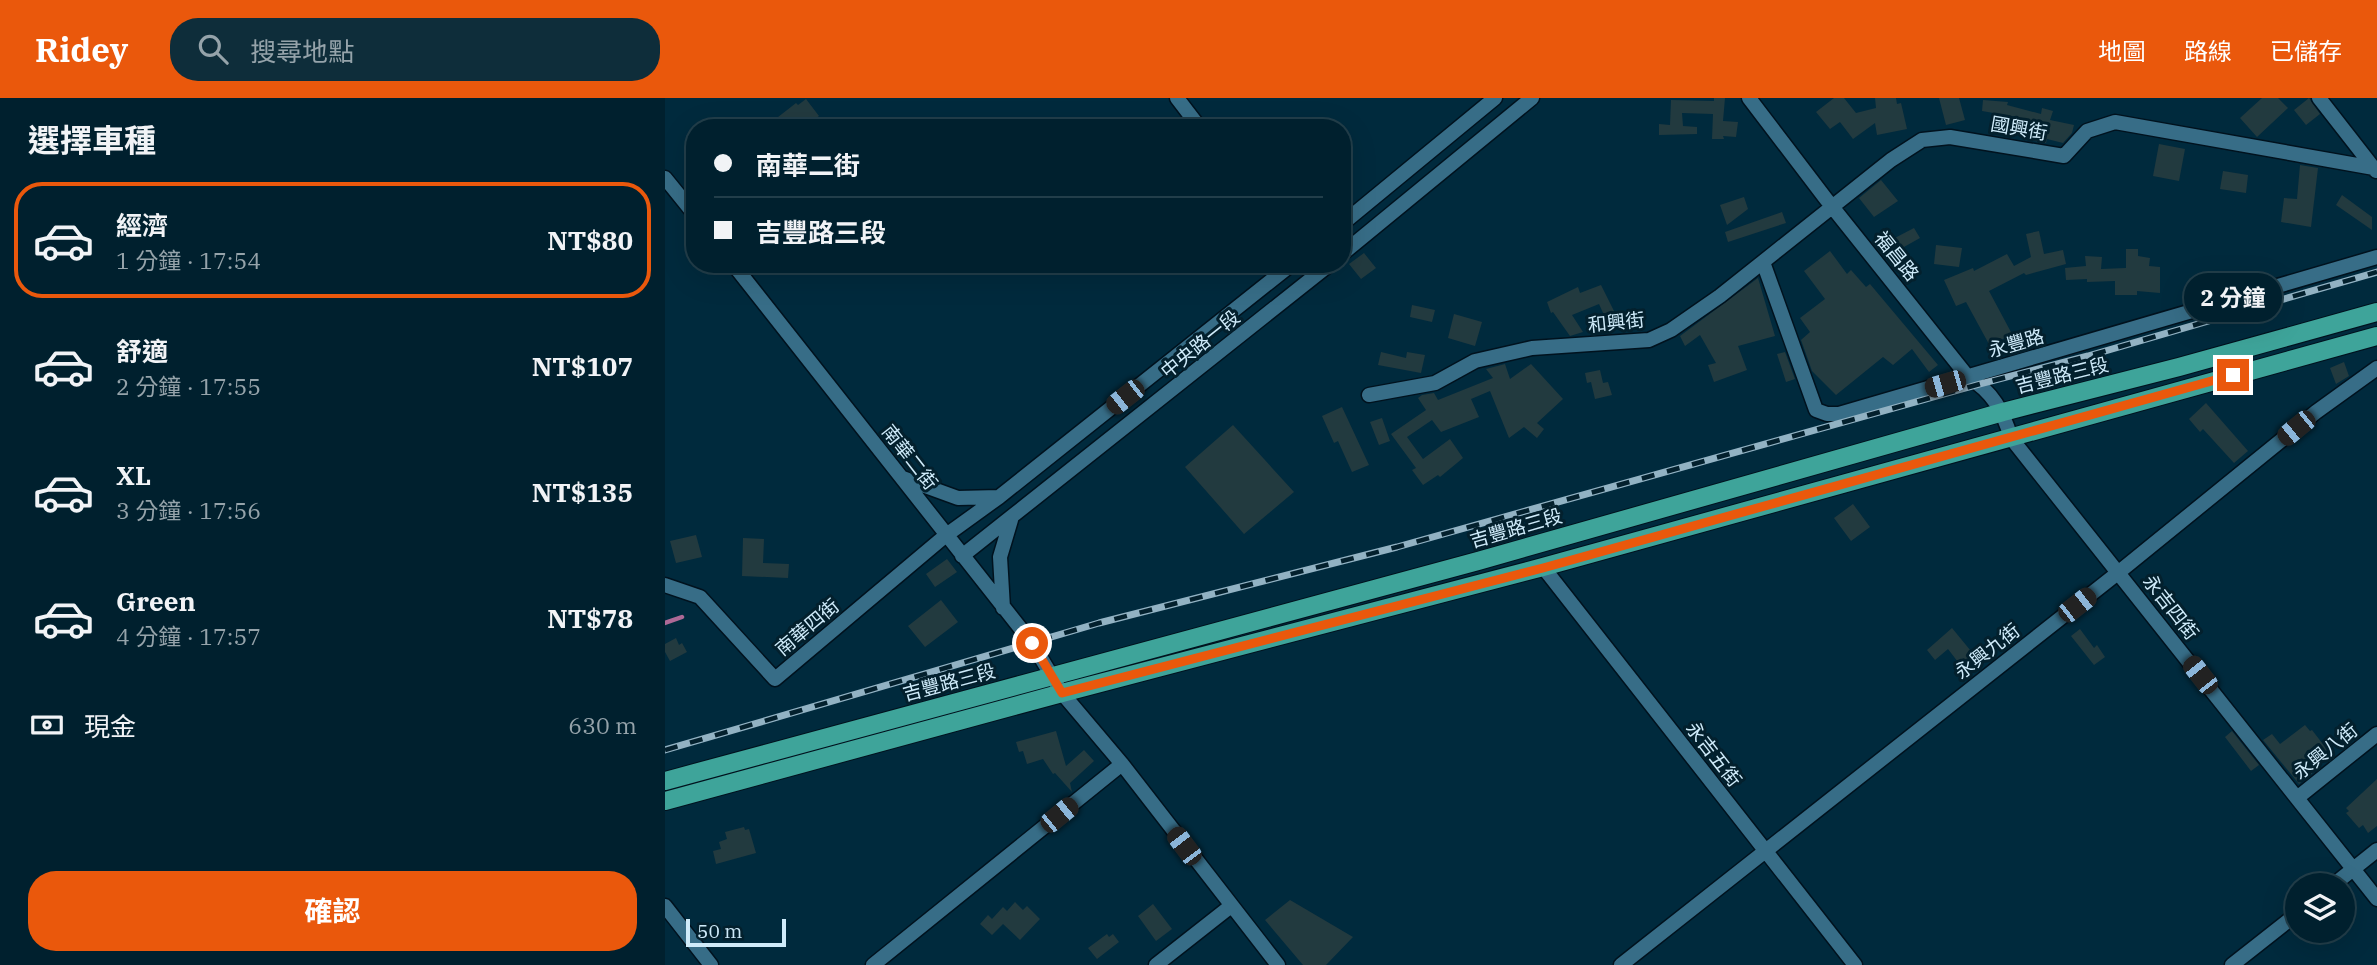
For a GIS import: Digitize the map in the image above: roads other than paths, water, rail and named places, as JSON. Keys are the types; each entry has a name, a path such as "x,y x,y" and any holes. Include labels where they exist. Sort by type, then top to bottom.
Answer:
{"main road":[{"name":"吉豐路三段","path":"665,781 1478,561 2003,412 2377,312"},
{"name":"吉豐路三段","path":"665,801 1062,693 1543,568 2377,336"}],"street":[{"path":"1177,98 1193,119"},
{"path":"1351,216 1495,98"},
{"path":"1351,247 1532,98"},
{"name":"福昌路","path":"1749,98 1968,377 1980,384 2003,412 2011,438"},
{"path":"2319,98 2375,170"},
{"name":"國興街","path":"1833,208 1891,160 1922,140 1959,138 2064,156 2087,131 2115,122 2375,170"},
{"path":"665,178 686,204"},
{"name":"和興街","path":"1370,395 1435,383 1475,361 1532,348 1649,340 1688,320 1833,208"},
{"name":"永豐路","path":"1763,262 1815,410 1827,415 1839,414 1968,377 2377,257"},
{"name":"南華二街","path":"740,273 1032,643 1062,693 1122,764 1278,965"},
{"name":"中央路一段","path":"945,536 999,497 1282,273"},
{"name":"中央路一段","path":"962,556 1011,519 1308,273"},
{"name":"永興九街","path":"1621,965 2119,572 2316,412 2377,368"},
{"name":"永吉四街","path":"2011,438 2377,899"},
{"path":"901,477 958,498 999,497"},
{"path":"1003,608 1000,557 1011,519"},
{"name":"南華四街","path":"665,586 700,597 775,679 945,536"},
{"name":"永吉五街","path":"1543,568 1855,965"},
{"name":"永興八街","path":"2297,798 2377,734"},
{"path":"873,965 1122,764"},
{"path":"2348,873 2377,850"},
{"path":"665,906 711,965"},
{"path":"1156,965 1231,906"},
{"path":"2232,965 2285,923"}],"waterway":[{"path":"665,623 682,617"}],"railway":[{"path":"665,750 1099,623 1397,547 2088,356 2377,272"}]}
